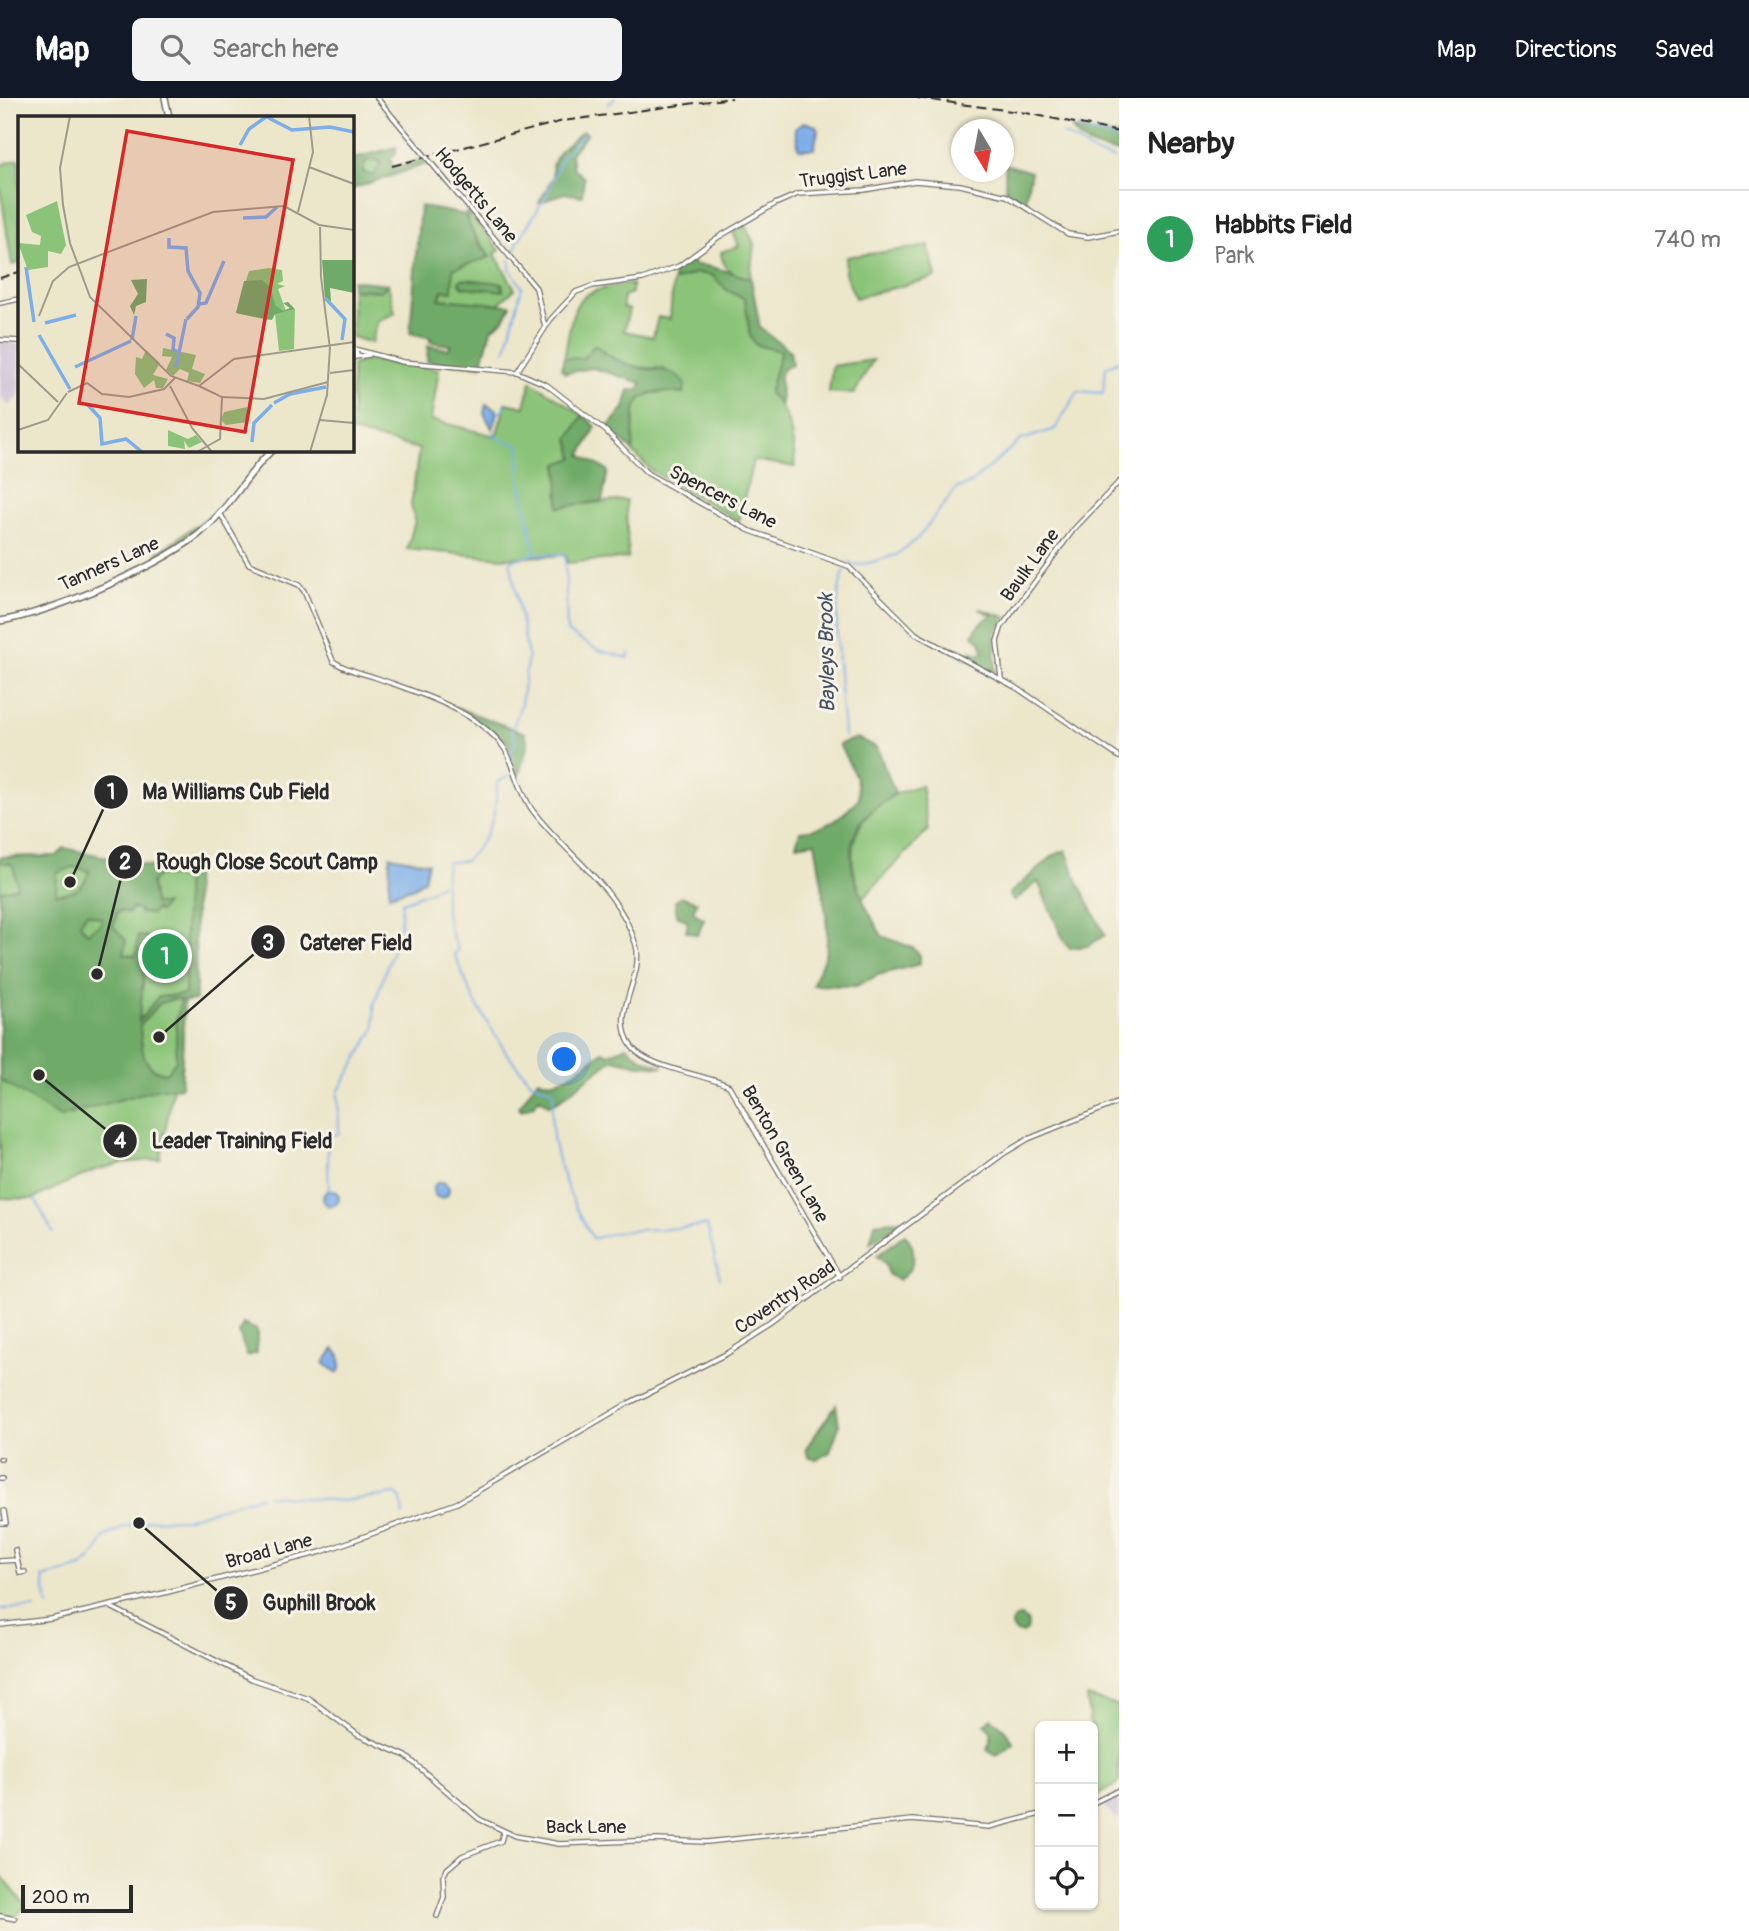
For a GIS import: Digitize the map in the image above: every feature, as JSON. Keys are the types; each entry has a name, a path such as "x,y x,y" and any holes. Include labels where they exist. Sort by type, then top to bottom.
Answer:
{"main road":[{"path":"165,98 169,116"},
{"name":"Tanners Lane","path":"0,621 49,607 151,565 197,536 220,513 247,476 270,452"}],"street":[{"name":"Hodgetts Lane","path":"377,98 536,288 545,329"},
{"name":"Truggist Lane","path":"517,372 566,299 584,287 634,281 679,266 717,238 775,204 813,191 864,190 915,181 960,185 1014,199 1068,234 1088,237 1119,231"},
{"path":"0,303 18,300"},
{"path":"543,316 551,319"},
{"path":"0,340 18,341"},
{"name":"Spencers Lane","path":"354,349 402,362 517,372 559,393 606,431 646,473 748,530 848,566 916,634 953,656 1001,679 1119,757"},
{"name":"Spencers Lane","path":"354,358 371,355"},
{"name":"Baulk Lane","path":"1001,679 997,641 1002,626 1074,529 1119,482"},
{"name":"Benton Green Lane","path":"220,513 249,564 299,586 304,591 333,661 456,710 502,745 518,786 532,810 599,880 631,932 638,957 624,1016 625,1031 633,1048 648,1059 729,1086 840,1277"},
{"name":"Coventry Road","path":"457,1503 627,1404 728,1353 840,1277 1003,1154 1065,1122 1119,1102"},
{"name":"Broad Lane","path":"0,1625 34,1623 110,1606 321,1552 457,1503"},
{"path":"0,1523 6,1525 4,1511"},
{"path":"15,1550 19,1573 25,1572"},
{"path":"0,1561 16,1560"},
{"name":"Back Lane","path":"110,1606 252,1679 308,1698 358,1735 406,1756 479,1819 503,1833 559,1844 657,1840 707,1842 912,1820 989,1827 1035,1815"},
{"path":"1098,1800 1119,1790"},
{"path":"437,1916 444,1897 443,1876 447,1869 462,1856 501,1841 503,1833"},
{"path":"0,1916 15,1919"}],"shaded area":[{"path":"0,342 18,344 18,396 9,406 0,396"},
{"path":"1119,1793 1119,1820 1100,1804"}],"green space":[{"path":"1072,129 1119,136 1119,153 1086,143"},
{"path":"583,131 587,134 571,154 573,168 584,178 582,196 564,193 539,203 553,177 552,166 559,152"},
{"path":"396,147 396,154 390,158 393,169 425,158 426,164 354,188 354,158","holes":["378,160 381,163 373,176 362,172 366,161"]},
{"path":"371,158 377,161 380,167 377,173 371,176 365,173 362,167 365,161"},
{"path":"18,159 18,263 12,265 0,187 0,165"},
{"path":"1014,167 1031,172 1025,201 1006,192 1006,182 1014,182"},
{"path":"420,206 465,215 476,240 490,257 453,269 452,291 442,290 439,299 511,305 504,319 491,330 481,366 427,361 428,346 449,349 450,345 430,342 431,338 410,333"},
{"path":"466,210 500,250 495,254 515,289 498,304 439,299 453,269 486,250 470,228"},
{"path":"745,225 754,243 750,279 734,274 727,268 721,252 739,246 733,232"},
{"path":"929,246 936,277 855,298 845,273 846,257"},
{"path":"693,261 694,265 751,279 760,328 790,351 792,365 785,367 780,373 781,404 769,393 781,351 756,345 750,336 745,299 727,290 712,275 696,273 673,281 673,272"},
{"path":"696,273 712,275 727,290 745,299 750,336 781,351 769,393 782,409 790,427 795,467 753,460 739,521 652,471 633,452 635,411 638,403 653,393 684,393 663,368 626,364 595,345 583,358 564,358 574,311 586,296 611,287 632,284 632,293 623,296 623,308 629,309 624,331 653,337 658,317 670,319 673,281"},
{"path":"462,279 502,283 503,291 463,287 459,282"},
{"path":"354,280 388,284 381,291 354,289"},
{"path":"388,284 395,313 378,321 371,343 354,338 354,289 381,291"},
{"path":"595,345 621,362 639,368 669,372 685,383 684,393 653,393 638,403 635,411 633,452 608,427 624,408 629,390 638,390 642,383 593,368 565,373 561,368 564,358 583,358"},
{"path":"367,360 439,369 431,420 496,436 506,403 525,407 531,381 583,415 569,439 574,458 559,506 626,500 628,558 567,563 566,555 503,558 407,549 415,521 411,505 419,449 354,433 354,364"},
{"path":"873,360 854,394 829,392 832,366"},
{"path":"583,415 596,427 581,455 608,471 602,501 559,507 558,464 574,458 569,439"},
{"path":"212,514 194,533 160,555 157,553"},
{"path":"978,608 1006,617 995,634 995,672 964,657 970,651 979,654 983,652 981,642 973,635 978,626 992,615"},
{"path":"455,707 525,733 528,744 518,777 506,740"},
{"path":"857,738 877,748 895,793 864,818 854,836 851,850 855,880 882,936 913,948 920,955 920,964 878,975 856,986 813,985 827,945 824,900 815,842 796,845 800,831 818,828 833,821 859,798 856,777 839,744"},
{"path":"921,785 928,830 863,898 855,877 853,858 854,841 860,826 870,812 884,801"},
{"path":"64,848 172,871 194,869 196,1000 184,1001 181,1087 157,1089 60,1117 0,1080 0,891 17,887 14,868 10,863 0,863 0,857 57,856","holes":["73,867 89,871 77,889 56,894 57,873","158,875 185,878 185,994 158,997 139,1021 148,937 138,936 136,956 124,954 126,940 113,926 118,911 130,913 131,908 140,910 139,913 152,914 156,909 159,912 165,904 154,904 151,883","87,913 101,918 102,923 87,933 80,924","181,1000 176,1022 176,1060 166,1073 151,1067 147,1062 141,1041 140,1025 160,1003"]},
{"path":"1066,850 1077,880 1105,935 1088,946 1070,948 1064,941 1038,882 1014,901 1009,894 1054,855"},
{"path":"95,856 172,871 194,869 196,1000 184,1001 181,1087 173,1088 160,1159 123,1163 93,1171 32,1199 0,1198 0,857"},
{"path":"681,896 697,902 693,912 704,919 698,935 686,931 688,921 677,915 675,901"},
{"path":"627,1046 641,1058 664,1067 613,1059 558,1101 548,1105 540,1098 533,1106 521,1110 519,1107 538,1079 555,1081 564,1078 603,1051 609,1054"},
{"path":"903,1220 870,1243 875,1223"},
{"path":"905,1234 912,1246 913,1259 909,1271 898,1280 888,1274 886,1264 877,1256"},
{"path":"243,1324 257,1330 257,1353 247,1356 239,1333"},
{"path":"836,1405 839,1426 830,1452 816,1460 808,1457 806,1448"},
{"path":"1020,1617 1026,1619 1026,1631 1020,1633 1014,1631 1012,1625 1014,1619"},
{"path":"1087,1697 1119,1706 1119,1783 1098,1795 1098,1721 1089,1721"},
{"path":"991,1718 1005,1730 1014,1743 997,1755 988,1750 992,1733 985,1724"},
{"path":"0,1874 26,1906 15,1917 0,1914"}],"water":[{"path":"804,122 816,126 818,130 814,149 799,149 795,129"},
{"path":"486,404 497,410 493,430 484,413"},
{"path":"390,856 428,863 424,880 414,887 389,895"},
{"path":"441,1182 449,1190 441,1198 433,1190"},
{"path":"331,1190 337,1192 337,1204 331,1206 325,1204 323,1198 325,1192"},
{"path":"334,1349 340,1355 341,1368 337,1373 324,1363"}],"waterway":[{"path":"608,105 615,98"},
{"path":"1078,125 1080,129 1119,139"},
{"path":"514,255 518,241 545,198 562,157 584,133"},
{"path":"1063,134 1097,154 1114,159"},
{"path":"505,352 522,287 510,269 510,260"},
{"name":"Bayleys Brook","path":"849,562 856,565 896,555 917,539 956,489 971,483 1021,440 1055,429 1078,391 1103,393 1106,367 1119,361"},
{"path":"497,415 507,405"},
{"path":"493,430 498,439 516,444"},
{"path":"513,762 510,750 516,743 512,731 521,704 528,656 510,561 535,554 520,479 520,445"},
{"path":"535,554 565,554 567,632 598,650 628,658 630,652"},
{"name":"Bayleys Brook","path":"844,736 837,605 845,570"},
{"path":"510,776 497,782 493,816 481,843 465,861 447,862 445,907 458,951 454,954 474,1000 507,1054 531,1082 553,1090 552,1122 561,1171 593,1239 635,1230 707,1225 720,1278"},
{"path":"329,1190 327,1136 339,1134 338,1092 375,1028 374,1005 400,928 402,902 431,891 442,883"},
{"path":"35,1199 53,1233"},
{"path":"268,1495 342,1501 396,1494 401,1499 403,1516"},
{"path":"48,1606 43,1578 82,1567 96,1553 104,1537 124,1527 150,1520 184,1519 261,1496"},
{"path":"0,1609 35,1608"}],"railway":[{"path":"392,166 563,121 732,98"},
{"path":"917,98 1026,113 1119,132"},
{"path":"0,278 18,272"}],"place":[{"name":"Ma Williams Cub Field","path":"70,882"},
{"name":"Habbits Field","path":"165,956"},
{"name":"Rough Close Scout Camp","path":"97,974"},
{"name":"Caterer Field","path":"159,1037"},
{"name":"Leader Training Field","path":"39,1075"},
{"name":"Guphill Brook","path":"139,1523"}]}
